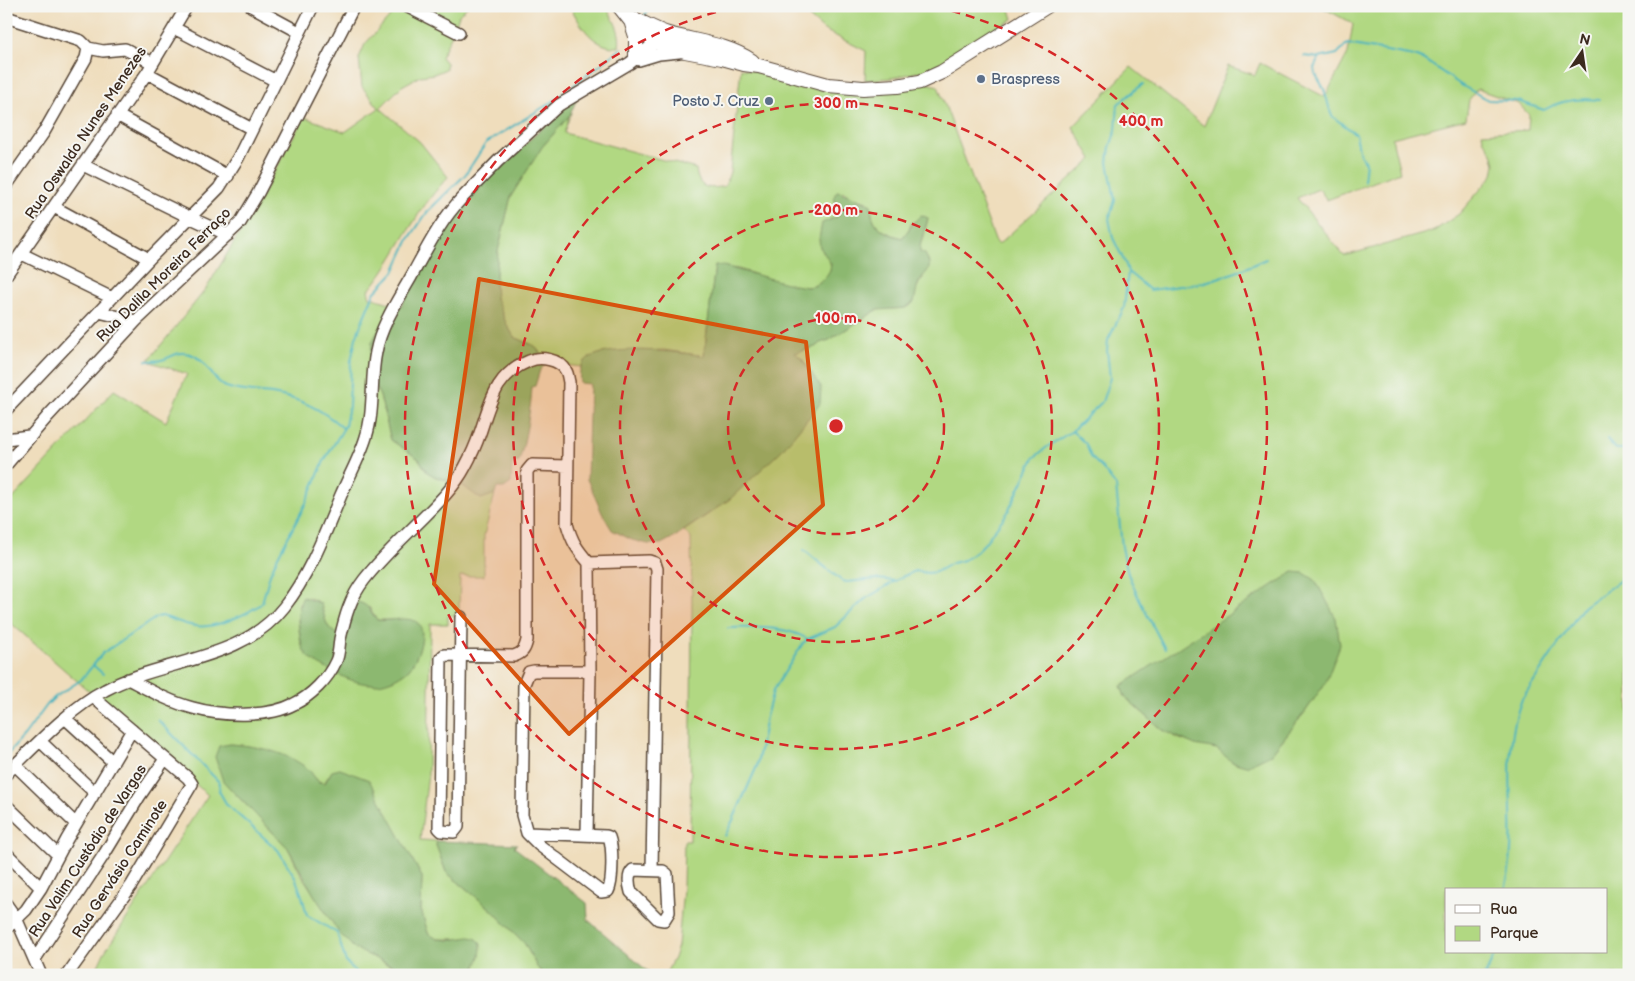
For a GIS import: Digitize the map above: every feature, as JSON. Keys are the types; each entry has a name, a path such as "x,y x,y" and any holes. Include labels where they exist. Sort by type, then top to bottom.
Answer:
{"main road":[{"path":"626,16 686,51 759,66 828,85 863,88 897,86 920,82 942,72 1047,6"},
{"path":"626,16 636,36 633,60"},
{"path":"662,38 725,48 744,56 759,66"}],"street":[{"name":"Rua Oswaldo Nunes Menezes","path":"6,275 150,68 187,6"},
{"path":"252,6 299,32"},
{"name":"Rua Dalila Moreira Ferraço","path":"6,410 10,396 99,312 149,258 219,188 228,176 312,6"},
{"name":"Rua Dalila Moreira Ferraço","path":"6,465 29,436 136,321 240,223 247,213 354,6"},
{"path":"406,6 459,33"},
{"path":"6,17 81,41 88,48 103,51 125,49 150,68 252,129"},
{"path":"174,28 276,81"},
{"path":"76,824 10,769 93,697 128,679 226,648 253,636 284,607 300,584 366,437 370,417 372,373 376,349 382,333 392,310 449,212 550,113 571,97 633,60 662,38"},
{"path":"6,186 44,132 86,58 88,48"},
{"path":"633,60 659,54 686,51"},
{"path":"117,115 228,176"},
{"path":"83,165 228,234"},
{"path":"54,207 149,258"},
{"path":"22,254 112,298"},
{"path":"99,312 136,321"},
{"path":"128,679 168,700 194,709 218,713 244,714 268,712 294,705 312,692 327,676 336,661 345,617 352,599 364,580 460,478 480,433 489,404 498,387 521,364 534,359 551,360 560,364 566,371 569,382 567,524 574,545 589,563 590,671 587,835"},
{"path":"6,440 29,436"},
{"path":"462,617 461,656 458,827 454,832 445,832 439,828 441,658 444,655 461,656 514,656 521,654 525,648 527,640 526,471 532,465 567,466"},
{"path":"589,563 649,561 655,563 657,569 652,870"},
{"path":"527,833 609,837 611,841 610,887 608,891 601,892 539,845 527,833 522,815 526,677 529,672 534,671 590,671"},
{"path":"93,697 165,759"},
{"path":"66,719 113,762"},
{"path":"6,929 26,910 41,888 58,855 132,730"},
{"path":"40,741 95,793"},
{"name":"Rua Gervásio Caminote","path":"67,975 131,886 191,788 192,784 188,778 165,759"},
{"name":"Rua Valim Custódio de Vargas","path":"36,959 101,861 165,759"},
{"path":"6,805 58,855"},
{"path":"6,852 41,888"},
{"path":"652,870 665,872 668,878 669,912 664,920 658,919 634,896 629,886 631,871 652,870"},
{"path":"6,904 16,918 36,959 40,973"}],"highlighted area":[{"path":"479,279 806,342 823,505 569,734 434,584"}],"green space":[{"path":"400,6 418,6 425,9 426,6 468,6 459,15 441,57 446,63 446,69 434,74 420,76 402,86 380,108 420,142 448,177 422,209 387,266 368,291 370,297 393,304 371,378 380,396 391,440 419,459 427,472 436,477 459,483 481,499 495,494 484,535 484,576 460,576 459,615 448,616 448,624 430,624 428,774 420,840 437,841 436,845 446,872 492,910 525,944 537,967 544,975 469,975 477,966 456,939 436,939 428,933 421,910 422,877 374,788 332,771 324,783 320,782 303,766 283,756 257,748 230,744 223,781 288,848 302,876 340,934 353,946 407,975 94,975 104,953 208,795 6,619 6,506 114,390 166,422 187,374 148,361 206,289 261,197 304,117 345,132 379,108 362,87 359,58 365,44","holes":["308,597 320,603 327,625 337,634 369,607 377,620 399,620 408,670 392,680 374,684 301,644 298,622 299,603"]},
{"path":"570,6 606,6 618,31 619,47 610,47 595,40 583,28"},
{"path":"810,6 1009,6 1013,19 931,69 892,78 865,80 866,51 824,30 808,16"},
{"path":"1320,6 1629,6 1629,975 665,975 678,946 683,889 684,841 690,841 691,538 684,531 730,499 821,387 802,359 795,354 797,352 815,347 829,340 877,310 910,306 923,278 919,247 924,236 928,218 912,222 902,238 879,228 873,219 871,205 843,191 836,206 841,212 837,217 830,219 820,247 829,260 830,271 815,285 798,286 738,269 715,265 704,356 664,350 639,351 602,353 584,362 582,367 547,363 535,346 514,337 506,324 496,299 495,285 498,251 511,196 542,147 570,115 564,133 696,169 701,184 713,188 725,186 730,172 741,68 814,86 927,83 938,86 998,245 1092,159 1073,127 1131,67 1204,126 1228,66 1255,75 1260,63 1325,97 1348,53 1353,24","holes":["1477,89 1519,104 1529,115 1528,130 1482,133 1495,164 1493,175 1459,214 1434,231 1344,256 1297,198 1319,189 1327,200 1400,172 1392,138 1466,119 1469,100","1326,682 1305,712 1271,754 1224,755 1217,749 1180,739 1162,730 1125,697"]},
{"path":"577,98 570,115 542,147 511,196 498,251 495,285 496,298 514,337 535,346 547,363 540,370 535,386 532,387 523,445 519,462 512,463 511,483 504,488 497,488 495,494 481,499 459,483 436,477 427,472 419,459 391,440 380,396 371,378 372,342 393,304 401,306 425,258 463,201"},
{"path":"837,191 871,205 873,218 879,228 895,236 902,238 921,215 928,218 920,252 925,254 929,267 918,284 914,302 905,308 877,310 829,340 815,347 795,353 802,359 821,387 820,404 781,451 730,499 661,544 648,544 632,540 612,530 587,479 590,384 580,383 580,372 583,363 594,355 624,350 660,351 704,356 715,265 794,285 814,286 825,278 830,270 831,264 820,247 819,239 822,223 837,217 841,212 834,199"},
{"path":"1293,572 1304,573 1315,580 1336,618 1340,645 1326,682 1305,712 1271,754 1246,766 1232,762 1217,749 1195,745 1162,730 1125,697 1121,686"},
{"path":"303,597 320,603 327,624 337,634 353,602 365,605 377,620 408,619 418,623 422,636 421,644 412,665 396,678 372,684 345,678 315,662 302,647 298,613"},
{"path":"230,744 251,746 282,754 309,770 319,782 325,783 332,771 340,769 369,780 422,877 421,910 428,933 437,939 449,940 470,937 477,939 481,943 479,960 469,975 407,975 397,968 355,949 340,934 314,895 288,848 223,781 215,757 219,746"},
{"path":"437,841 517,844 514,847 587,903 588,920 652,975 544,975 537,967 525,944 492,910 446,872 436,845"}],"waterway":[{"path":"645,16 648,6"},
{"path":"1304,56 1319,58 1337,54 1347,44 1414,56 1426,61 1461,85 1488,100 1518,101 1544,110 1570,100 1599,100"},
{"path":"6,756 55,697 81,680 103,653 157,617 162,616 192,625 212,625 240,616 262,603 270,574 278,556 306,503 324,461 345,426 349,406 351,361 356,338 363,319 374,293 394,272 409,239 428,211 465,175 486,143 555,100 622,48"},
{"path":"1319,58 1314,68 1315,73 1324,89 1333,117 1356,134 1360,155 1366,162 1364,181"},
{"path":"725,836 757,766 773,691 803,643 835,627 865,599 902,577 915,571 936,572 952,563 964,560 976,552 1008,512 1034,458 1072,431 1102,402 1110,378 1107,350 1108,340 1124,308 1128,272 1113,238 1109,219 1115,200 1108,162 1110,147 1116,130 1118,104 1143,84"},
{"path":"1128,272 1150,290 1202,283 1236,272 1266,259"},
{"path":"146,361 161,360 181,353 196,356 216,379 226,387 272,394 310,405 343,428"},
{"path":"1072,431 1086,444 1091,457 1116,486 1122,547 1128,574 1165,649"},
{"path":"1607,439 1616,449 1624,449 1629,458"},
{"path":"804,550 842,581 877,579 895,581"},
{"path":"1505,888 1510,867 1511,843 1511,747 1522,699 1583,607 1629,574"},
{"path":"728,628 779,629 808,639"},
{"path":"93,665 103,674"},
{"path":"158,720 220,783 219,791 227,805 278,850 295,877 307,915 337,933 346,962 359,975"},
{"path":"1485,975 1495,954"}],"place":[{"name":"Braspress","path":"981,79"},
{"name":"Posto J. Cruz","path":"769,101"}]}
